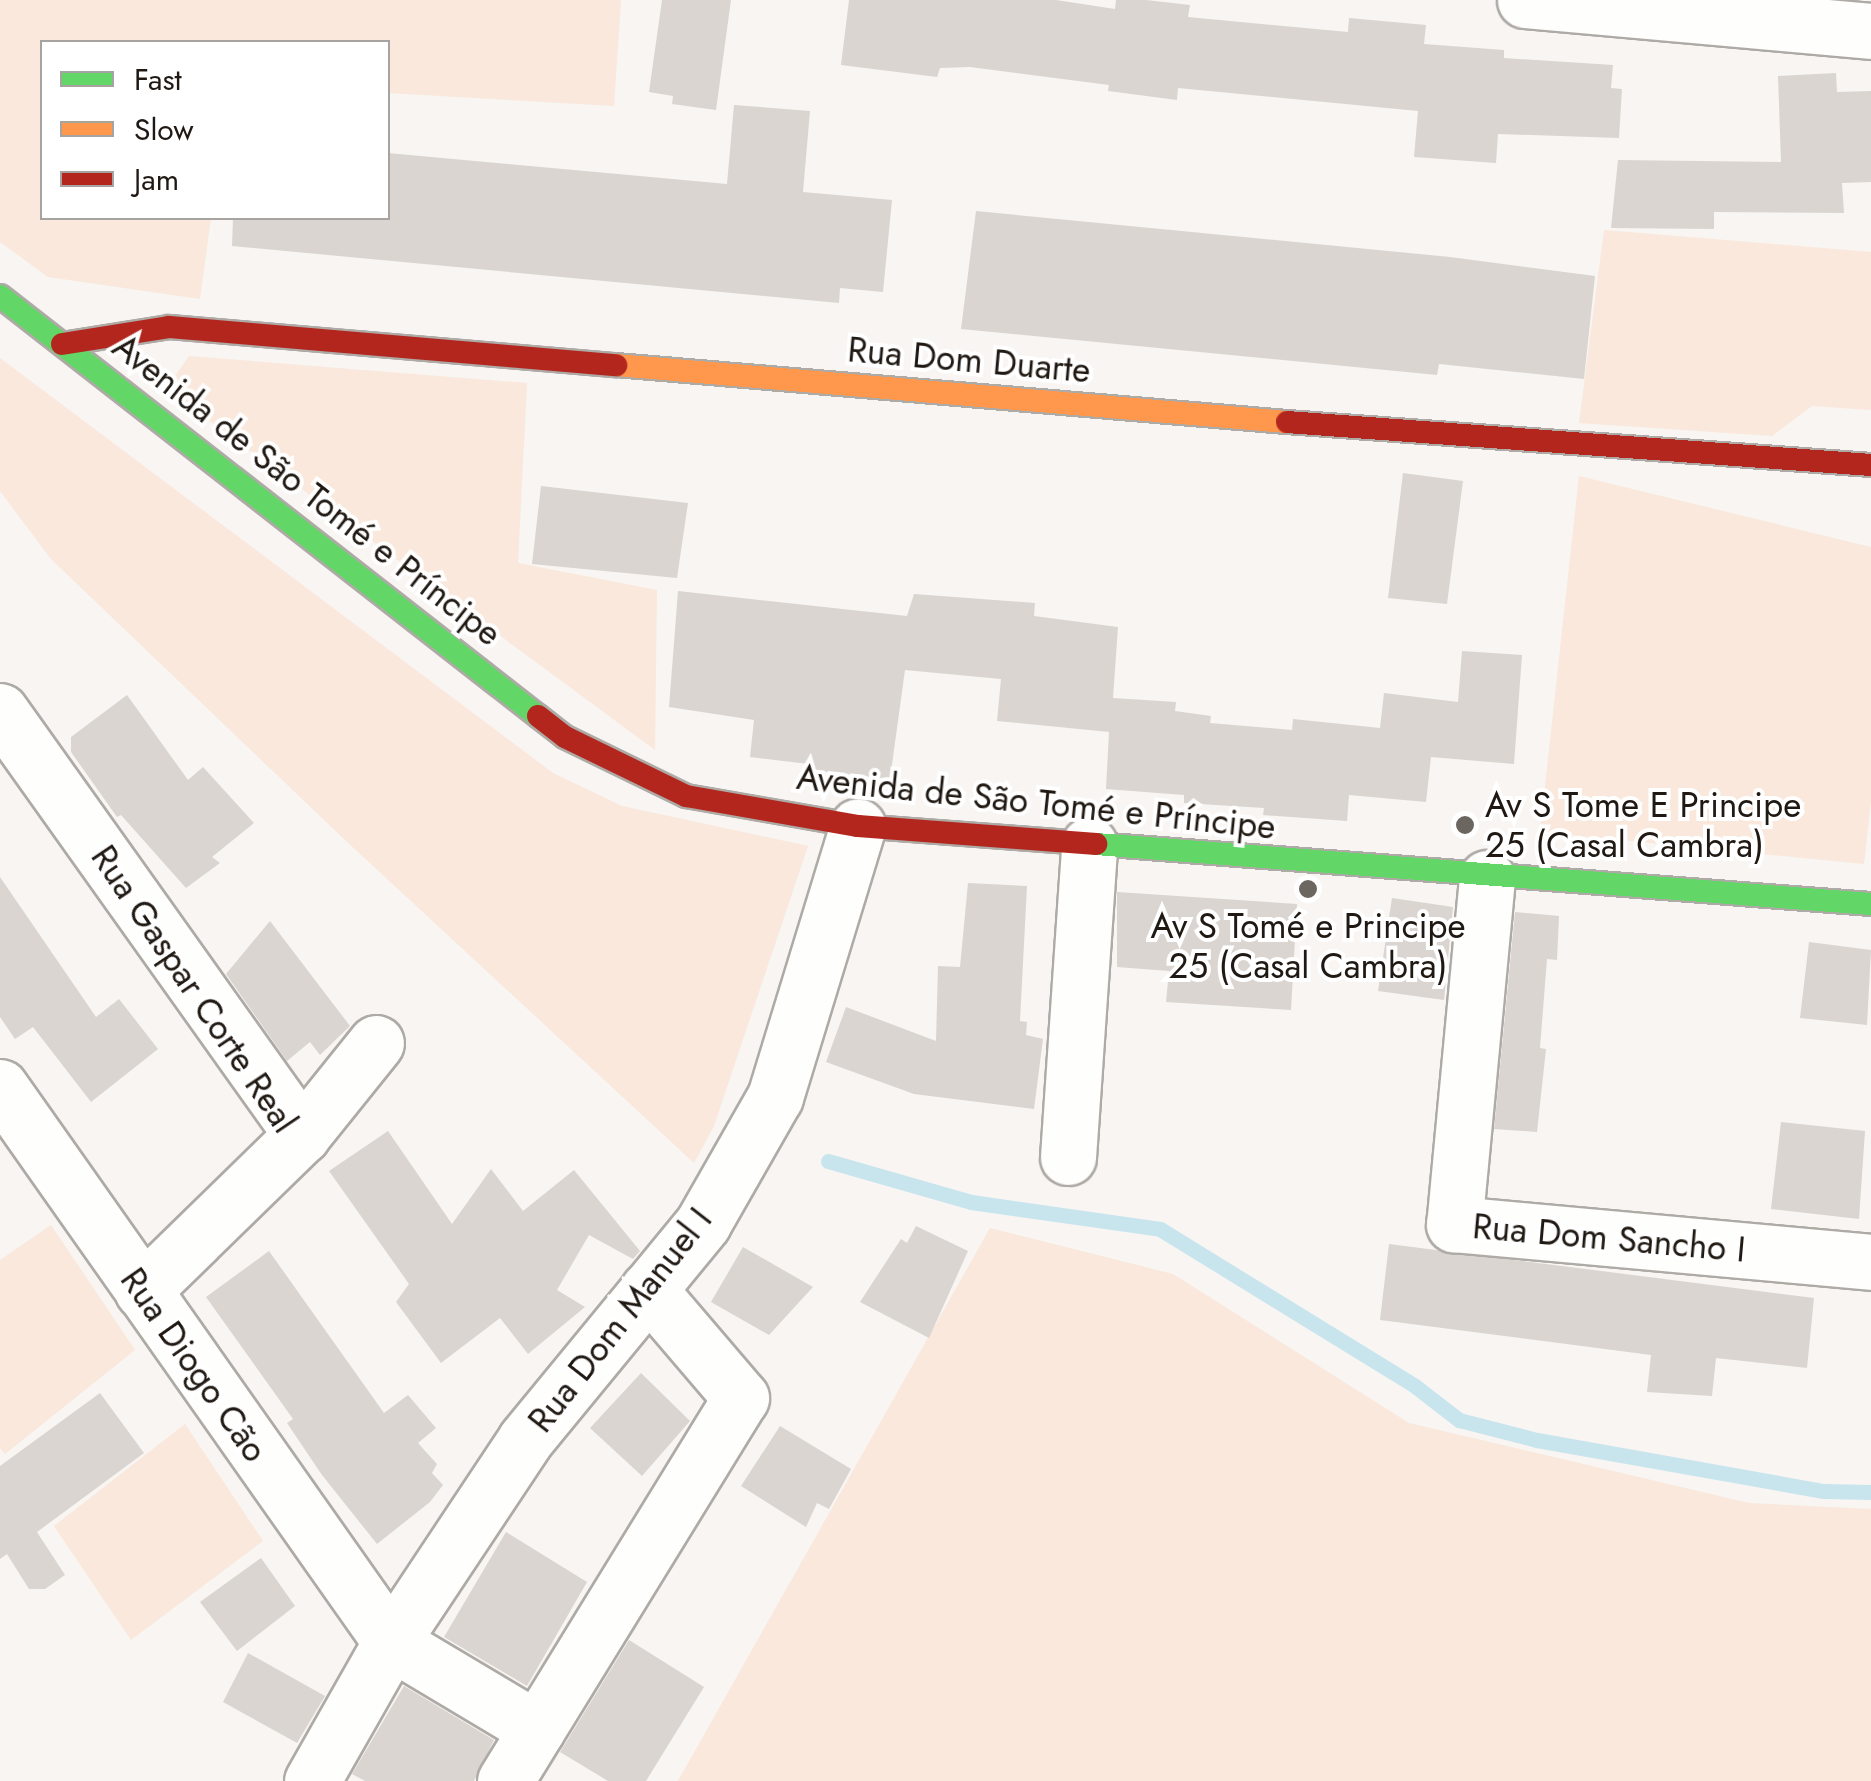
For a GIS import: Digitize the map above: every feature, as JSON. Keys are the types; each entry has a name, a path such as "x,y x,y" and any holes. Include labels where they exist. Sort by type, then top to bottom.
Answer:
{"street":[{"path":"1524,0 1871,31"},
{"name":"Avenida de São Tomé e Príncipe","path":"0,296 565,736 686,796 858,826 1486,878 1871,904"},
{"name":"Rua Dom Duarte","path":"62,344 169,327 1561,445 1871,465"},
{"name":"Rua Gaspar Corte Real","path":"0,711 302,1135 142,1291"},
{"name":"Rua Dom Manuel I","path":"312,1781 391,1642 526,1440 703,1223 775,1097 858,826"},
{"path":"1068,1158 1089,845"},
{"name":"Rua Dom Sancho I","path":"1486,878 1454,1224 1871,1262"},
{"path":"302,1135 376,1043"},
{"name":"Rua Diogo Cão","path":"0,1087 391,1642"},
{"path":"505,1781 740,1398 648,1289"},
{"path":"391,1642 537,1729"}],"shaded area":[{"path":"0,0 621,0 614,106 390,93 390,40 40,40 40,220 211,220 200,299 48,277 0,242"},
{"path":"1604,230 1871,252 1871,410 1812,406 1772,436 1579,423"},
{"path":"189,356 527,383 518,563 657,590 655,750 188,405 170,383"},
{"path":"0,358 553,773 622,806 808,846 714,1126 694,1163 345,840 51,559 0,491"},
{"path":"1579,476 1871,547 1871,801 1864,864 1540,832"},
{"path":"51,1225 135,1350 5,1454 0,1448 0,1260"},
{"path":"990,1228 1173,1274 1409,1423 1749,1503 1871,1509 1871,1781 678,1781"},
{"path":"185,1424 263,1541 131,1640 54,1526"}],"building":[{"path":"662,0 731,0 716,110 672,104 673,96 649,92"},
{"path":"849,0 1056,0 1115,9 1116,0 1146,0 1190,5 1188,17 1348,32 1349,18 1426,25 1424,44 1504,50 1504,58 1613,65 1611,88 1622,89 1619,138 1498,134 1496,163 1414,157 1418,111 1178,88 1177,100 1108,91 1109,85 970,67 940,68 937,77 841,65"},
{"path":"1836,73 1837,92 1871,91 1871,182 1842,183 1844,213 1714,212 1714,229 1611,228 1618,160 1781,162 1778,76"},
{"path":"734,105 810,111 803,192 892,200 883,292 840,288 839,303 232,246 233,220 390,220 390,153 727,184"},
{"path":"976,211 1450,257 1595,276 1584,379 1439,364 1437,375 961,329"},
{"path":"1403,473 1463,481 1447,604 1388,598"},
{"path":"541,486 688,503 677,578 532,564"},
{"path":"678,591 907,616 914,594 1035,603 1034,616 1118,627 1113,698 1176,702 1175,711 1211,716 1210,723 1292,730 1293,719 1380,728 1384,693 1458,702 1462,651 1522,655 1514,764 1431,757 1426,802 1349,795 1347,821 1263,815 1264,808 1184,803 1184,795 1106,789 1109,732 997,721 1001,679 905,670 890,779 808,770 809,764 750,757 754,720 669,707"},
{"path":"127,695 188,780 203,767 254,823 212,857 220,863 186,888 121,815 117,817 71,752 71,737"},
{"path":"0,877 96,1017 119,999 158,1049 91,1102 33,1027 15,1039 0,1017"},
{"path":"968,883 1027,886 1020,1021 1027,1022 1026,1035 1043,1039 1034,1109 914,1094 826,1062 846,1007 936,1041 938,966 960,967"},
{"path":"1117,892 1297,904 1291,1010 1166,1002 1169,971 1117,967"},
{"path":"1392,898 1453,907 1444,1000 1378,991"},
{"path":"1515,912 1559,916 1557,960 1547,959 1540,1048 1546,1049 1537,1132 1494,1129"},
{"path":"270,921 350,1026 320,1055 310,1042 287,1061 226,974"},
{"path":"1809,942 1871,950 1867,1025 1800,1018"},
{"path":"1781,1122 1865,1131 1859,1219 1771,1209"},
{"path":"388,1131 452,1224 491,1169 523,1211 574,1170 640,1251 633,1259 589,1235 557,1290 585,1307 528,1354 500,1318 441,1363 396,1302 409,1284 329,1171"},
{"path":"916,1226 968,1251 929,1338 860,1302 901,1239 907,1243"},
{"path":"1389,1244 1814,1298 1807,1368 1716,1358 1712,1396 1647,1392 1651,1355 1380,1320"},
{"path":"743,1247 813,1287 769,1335 711,1302"},
{"path":"269,1251 384,1413 408,1395 436,1428 418,1443 437,1464 432,1473 443,1485 430,1502 377,1544 322,1475 287,1423 293,1419 206,1297"},
{"path":"641,1373 690,1421 642,1476 590,1428"},
{"path":"100,1393 144,1453 37,1532 65,1575 45,1589 29,1589 7,1554 0,1559 0,1466"},
{"path":"780,1426 851,1469 829,1509 817,1503 806,1527 741,1486"},
{"path":"506,1532 587,1582 527,1686 444,1637"},
{"path":"261,1558 295,1606 237,1651 200,1602"},
{"path":"629,1640 704,1687 646,1781 608,1781 560,1752"},
{"path":"248,1653 325,1696 297,1743 223,1702"},
{"path":"404,1686 494,1740 474,1781 365,1781 352,1774"}],"waterway":[{"path":"828,1161 971,1202 1160,1229 1415,1386 1459,1420 1537,1440 1824,1491 1871,1492"}],"traffic: fast":[{"path":"0,296 538,716"},
{"path":"1096,844 1871,904"}],"traffic: slow":[{"path":"616,365 1287,422"}],"traffic: jam":[{"path":"62,344 169,327 616,365"},
{"path":"1287,422 1871,465"},
{"path":"538,716 565,737 686,796 858,826 1096,844"}],"place":[{"name":"Av S Tome E Principe 25 (Casal Cambra)","path":"1465,825"},
{"name":"Av S Tomé e Principe 25 (Casal Cambra)","path":"1308,889"}]}
